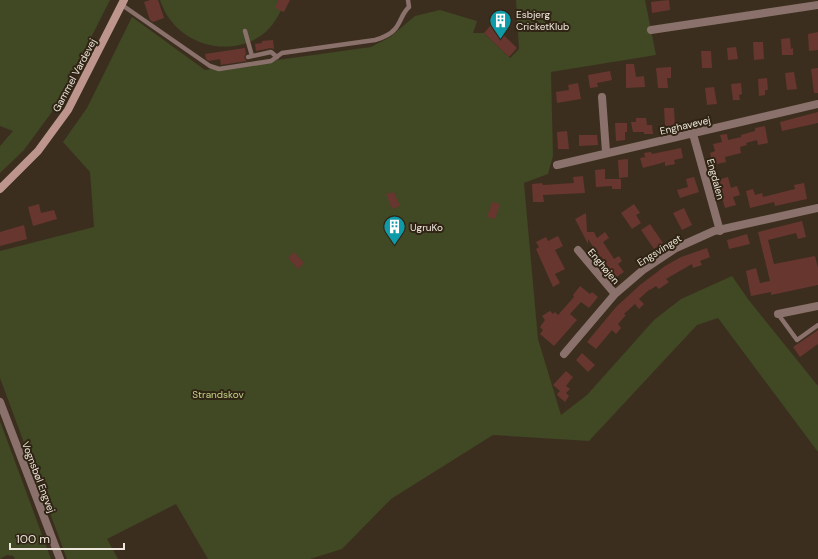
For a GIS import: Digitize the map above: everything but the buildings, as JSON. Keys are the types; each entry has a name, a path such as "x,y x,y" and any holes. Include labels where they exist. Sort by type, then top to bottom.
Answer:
{"street":[{"name":"Gammel Vardevej","path":"0,189 38,151 68,110 123,2"},
{"path":"651,30 818,5"},
{"path":"602,97 606,152"},
{"name":"Enghavevej","path":"557,165 606,152 693,134 818,104"},
{"name":"Engdalen","path":"693,134 720,231"},
{"name":"Engsvinget","path":"564,354 615,294 642,270 676,248 714,231 720,231 818,208"},
{"name":"Enghøjen","path":"578,250 615,294"},
{"path":"778,314 818,306"},
{"name":"Vognsbøl Engvej","path":"0,402 60,559"}],"lane":[{"path":"123,2 210,66 219,69 271,61 282,53 375,40 387,36 396,29 404,11 409,7 408,0"},
{"path":"245,31 250,56 272,52 277,57"},
{"path":"778,314 797,340 818,325"}],"green space":[{"path":"0,0 110,0 57,105 24,150 0,173 0,146 13,131 0,126"},
{"path":"160,0 286,0 273,23 262,35 248,42 232,46 217,46 202,43 189,37 177,27 167,15"},
{"name":"Strandskov","path":"516,0 645,0 656,55 551,72 553,156 548,174 524,183 538,339 561,415 587,395 654,320 681,299 732,276 748,299 818,386 818,452 718,318 697,325 589,441 493,435 391,499 342,549 310,559 208,559 176,504 107,539 118,559 67,559 0,378 0,251 94,227 90,172 63,142 87,108 132,17 205,70 371,47 390,37 415,16 440,10 477,21 473,33 484,33 510,58 519,49"},
{"path":"0,421 51,559 15,559 13,556 7,555 0,559"}],"place":[{"name":"Esbjerg CricketKlub","path":"501,40"},
{"name":"UgruKo","path":"394,246"}]}
